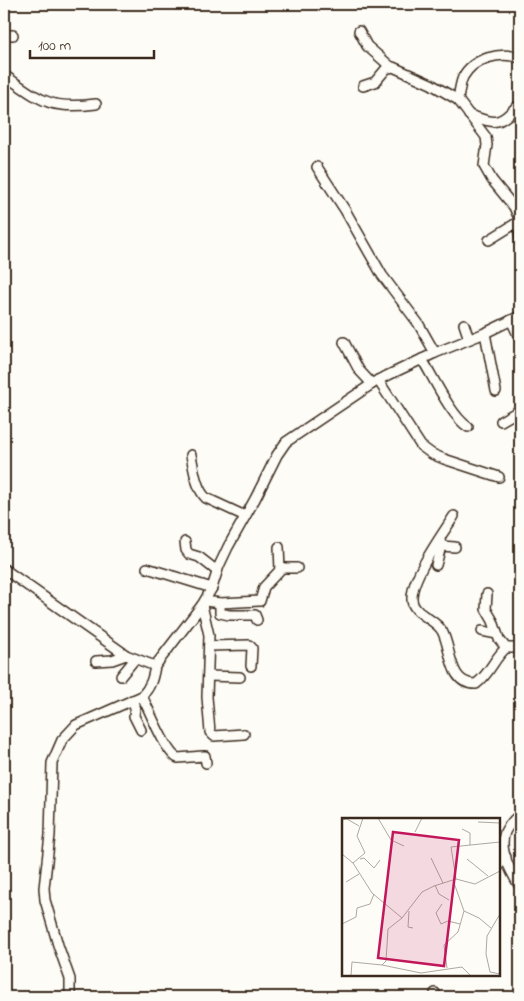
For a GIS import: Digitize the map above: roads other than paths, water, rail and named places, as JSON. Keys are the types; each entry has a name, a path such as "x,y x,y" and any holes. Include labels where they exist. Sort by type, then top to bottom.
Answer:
{"street":[{"path":"359,31 367,46 391,68"},
{"path":"458,100 463,77 479,61 504,55 520,58"},
{"path":"363,86 375,82 386,69 398,69 431,84 458,100 486,137 487,145 484,166 514,207 520,239"},
{"path":"4,75 44,102 64,106 96,104"},
{"path":"468,115 495,122 507,117 516,107"},
{"path":"317,167 345,210 382,275 418,323 435,352"},
{"path":"489,240 518,222"},
{"path":"70,997 70,979 58,946 45,900 44,888 50,836 52,763 62,740 76,725 142,696 149,689 155,666 204,603 228,547 277,455 286,442 375,382 435,352 485,333 520,316"},
{"path":"510,320 520,339"},
{"path":"464,324 468,339"},
{"path":"485,333 496,391"},
{"path":"344,342 354,362 375,382 421,446 432,454 444,459 499,477"},
{"path":"422,359 453,412 468,427"},
{"path":"502,421 520,410"},
{"path":"191,455 202,494 206,498 246,516"},
{"path":"454,516 440,542 425,560 413,590 412,597 416,609 439,626 443,632 453,669 463,680 471,684 476,684 482,680 506,648 520,648"},
{"path":"185,542 186,550 189,554 199,557 217,571"},
{"path":"440,542 455,547"},
{"path":"436,565 440,542"},
{"path":"204,603 260,601 264,587 280,572 279,547"},
{"path":"147,568 212,588"},
{"path":"280,568 297,568"},
{"path":"4,569 130,657 155,666"},
{"path":"486,594 486,609 497,634 506,648"},
{"path":"204,603 209,646 207,697 210,732 214,736 244,734"},
{"path":"220,603 220,613 255,616 257,620"},
{"path":"482,631 497,634"},
{"path":"209,646 249,645 252,648 252,666"},
{"path":"96,661 130,657"},
{"path":"121,676 130,657"},
{"path":"208,676 240,677"},
{"path":"142,696 167,747 175,757 205,756 206,763"},
{"path":"132,700 135,707 134,716 141,730"},
{"path":"517,817 520,831"},
{"path":"517,817 508,826 504,836 506,857 510,870 520,887"},
{"path":"499,865 506,857"}]}
